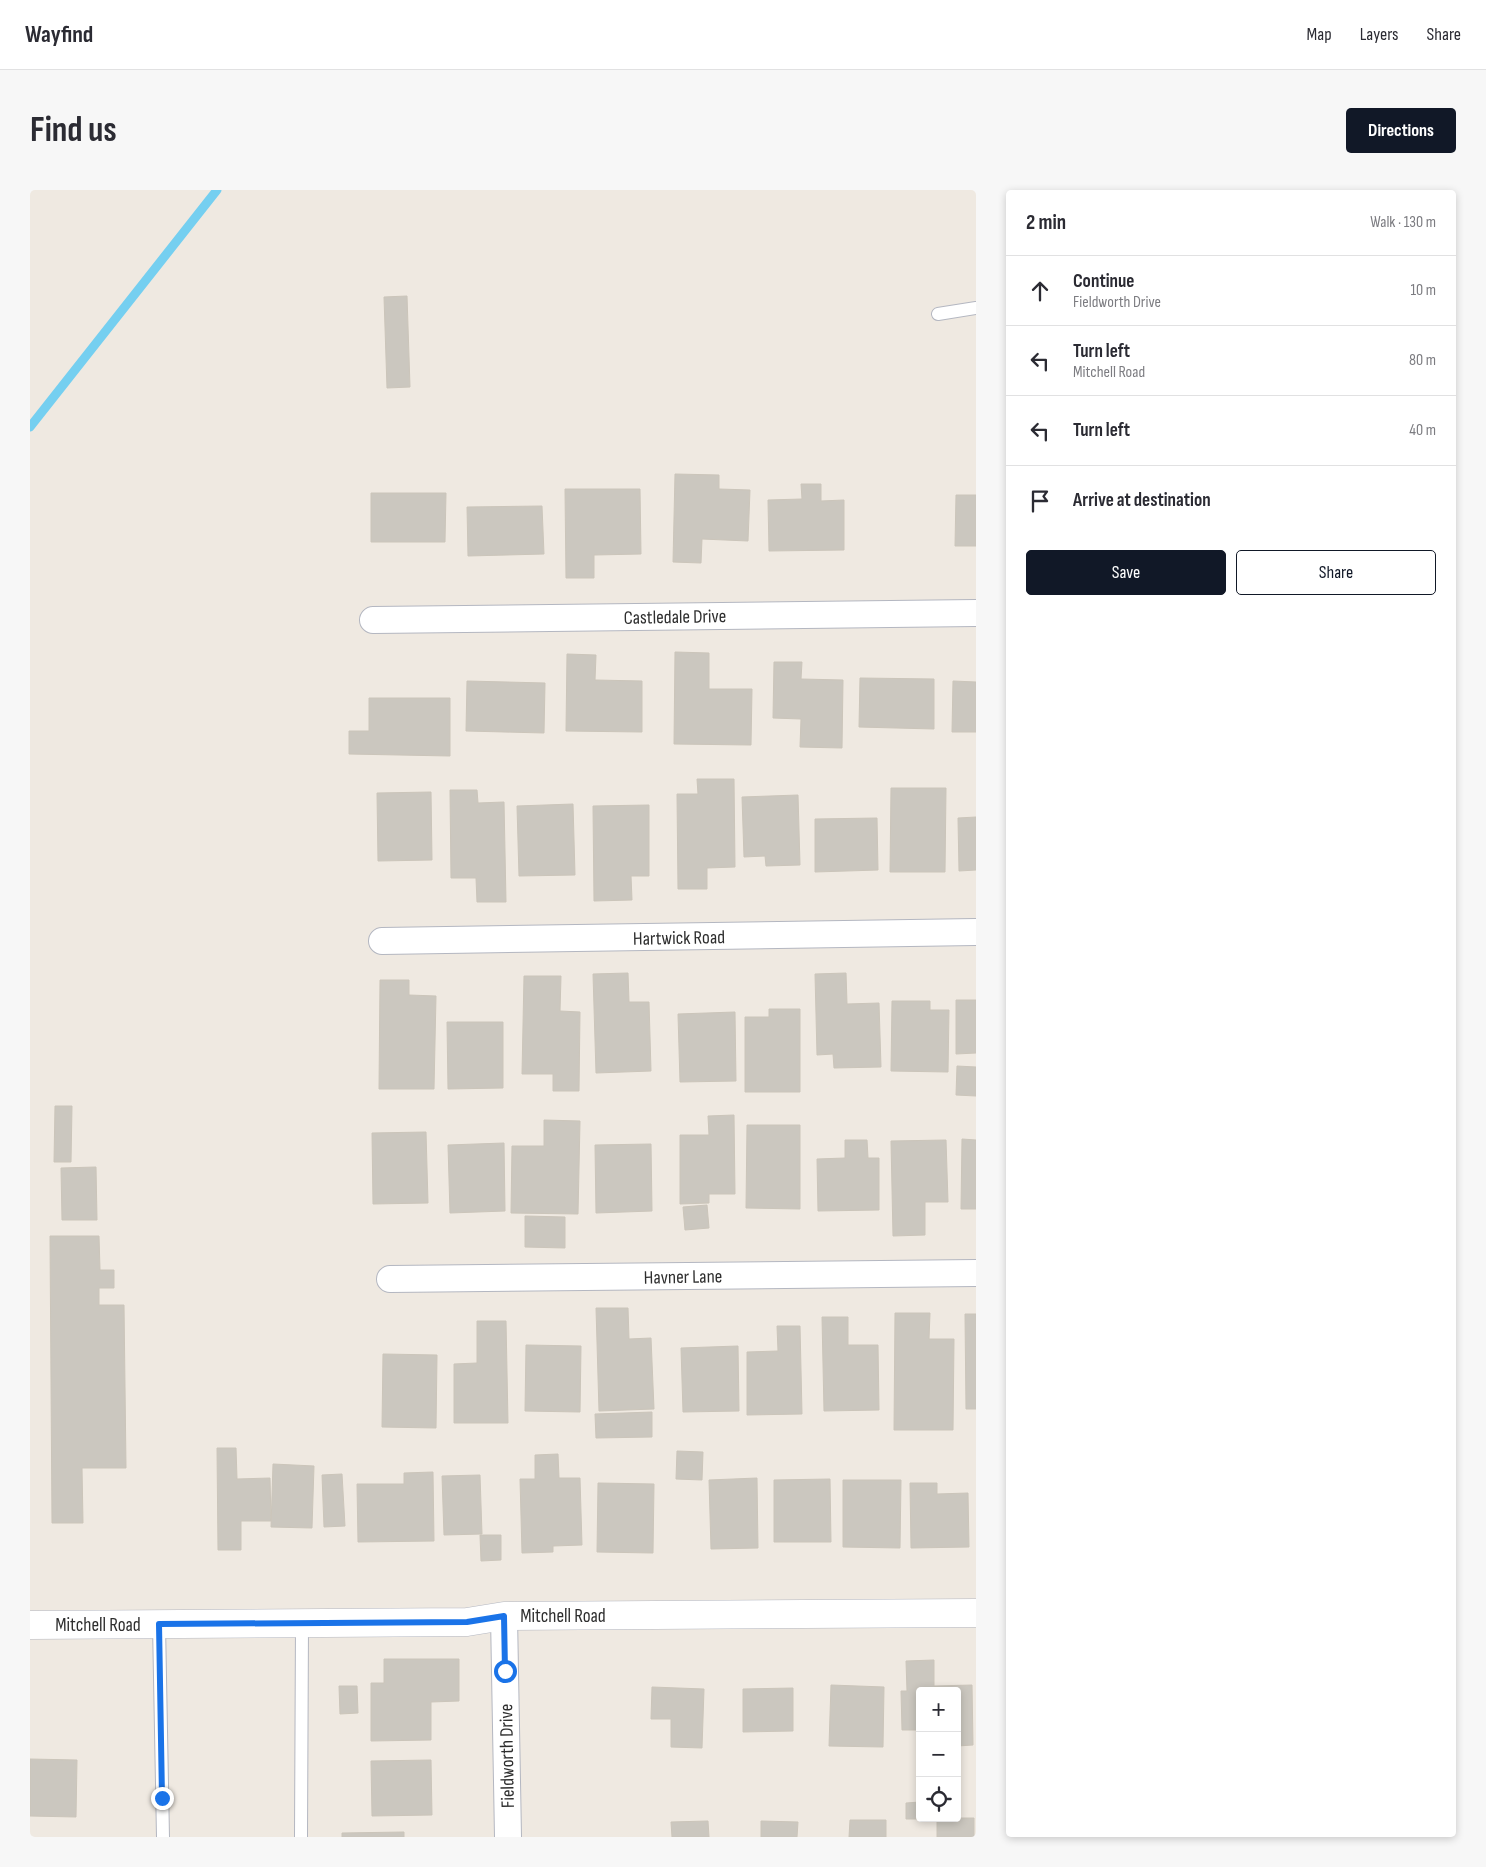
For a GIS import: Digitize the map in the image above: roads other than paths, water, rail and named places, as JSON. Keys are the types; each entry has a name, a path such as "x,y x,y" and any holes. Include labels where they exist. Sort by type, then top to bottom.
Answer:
{"street":[{"name":"Castledale Drive","path":"373,620 976,613"},
{"name":"Hartwick Road","path":"382,941 976,932"},
{"name":"Havner Lane","path":"390,1279 976,1273"},
{"name":"Mitchell Road","path":"30,1625 467,1622 504,1616 976,1612"},
{"name":"Fieldworth Drive","path":"504,1616 508,1837"}],"lane":[{"path":"938,314 976,308"},
{"path":"159,1624 163,1837"},
{"path":"301,1837 302,1624"}],"waterway":[{"path":"30,427 217,190"}]}
